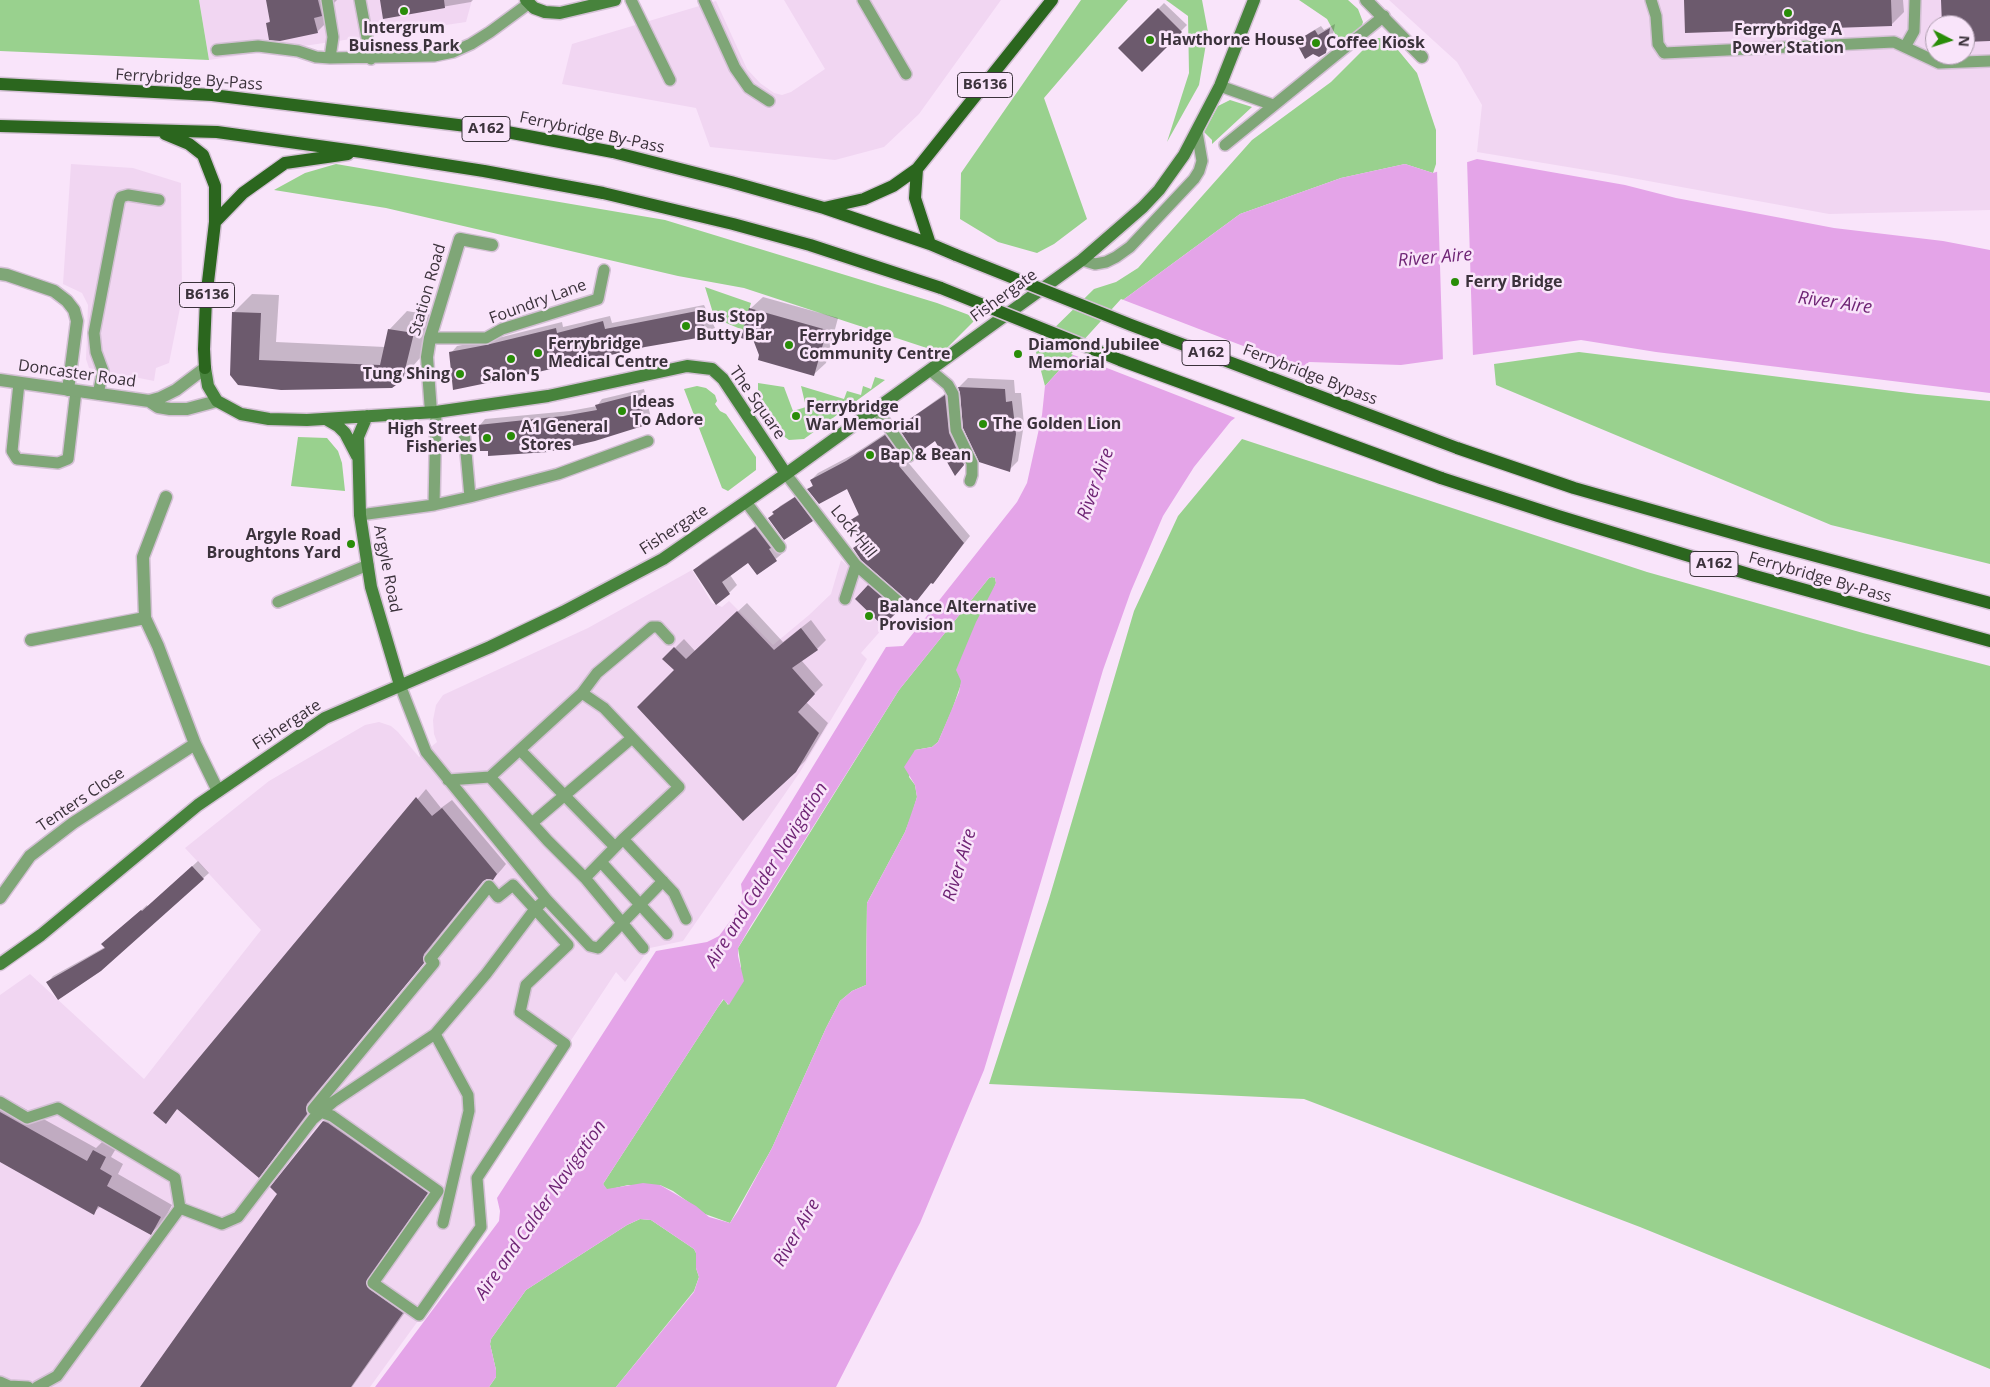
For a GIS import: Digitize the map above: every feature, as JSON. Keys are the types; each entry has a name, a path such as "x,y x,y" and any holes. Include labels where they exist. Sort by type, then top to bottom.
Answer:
{"main road":[{"path":"527,2 534,8 545,12 560,13 615,0"},
{"name":"B6136","path":"917,169 1052,0"},
{"name":"Fishergate","path":"0,964 41,936 198,805 325,718 490,647 563,612 663,559 786,474 1082,260 1126,223 1159,190 1184,154 1220,86 1254,0"},
{"name":"Ferrybridge By-Pass","path":"0,84 212,95 491,129 613,152 731,182 824,208 930,244 956,256"},
{"name":"A162","path":"0,126 217,132 362,152"},
{"path":"156,131 189,144 203,155 215,186 215,222"},
{"path":"215,222 243,192 285,163 362,152"},
{"name":"Ferrybridge By-Pass","path":"362,152 484,171 603,193 810,245 941,288 1120,360 1441,478 1755,576 1990,642"},
{"path":"824,208 864,199 893,186 917,169"},
{"path":"917,169 914,198 930,244"},
{"name":"B6136","path":"215,222 206,299 204,349 208,386 217,400"},
{"name":"Ferrybridge Bypass","path":"956,256 1131,325 1457,448"},
{"name":"The Square","path":"433,412 548,396 687,366 712,369 723,379 786,474"},
{"path":"217,400 241,414 269,419 433,412"},
{"name":"Argyle Road","path":"367,416 358,437 357,457 360,515 371,587 400,685"},
{"name":"Argyle Road","path":"326,418 345,433 357,457"},
{"name":"Ferrybridge By-Pass","path":"1457,448 1574,488 1764,542 1990,602"}],"street":[{"path":"1366,0 1384,16 1422,57"},
{"name":"Station Road","path":"433,412 427,357 430,338 460,239 492,245"},
{"path":"0,274 54,291 67,301 74,310 77,321 72,390"},
{"name":"Doncaster Road","path":"0,380 149,401 176,390 205,368"},
{"name":"Doncaster Road","path":"149,401 158,407 187,409 217,400"},
{"path":"166,497 143,557 145,618 194,744 218,791"},
{"path":"31,640 145,618"},
{"name":"Tenters Close","path":"0,898 30,856 73,823 194,744"}],"lane":[{"path":"327,0 334,37 330,58"},
{"path":"360,0 371,58"},
{"path":"631,0 670,80"},
{"path":"704,0 735,68 749,88 769,101"},
{"path":"863,0 906,74"},
{"path":"1651,0 1656,16 1658,44 1664,53 1894,42 1939,63 1990,61"},
{"path":"1905,47 1914,31 1915,0"},
{"path":"217,50 258,46 330,58 434,56 453,52 490,32 527,2"},
{"path":"1224,144 1384,16"},
{"path":"1220,86 1273,105"},
{"path":"1082,260 1095,264 1106,262 1130,247 1194,179 1199,172 1202,161 1197,132"},
{"path":"98,394 103,371 96,352 94,332 119,202 121,198 128,195 159,200"},
{"name":"Foundry Lane","path":"430,338 486,338 502,329 598,299 604,270"},
{"path":"930,370 948,385 953,394 956,430 972,463 970,481"},
{"path":"20,383 12,451 17,459 58,463 68,459 72,390"},
{"path":"876,409 909,456"},
{"path":"433,412 434,505"},
{"path":"464,430 470,497"},
{"path":"360,515 434,505 470,497 558,474 648,441"},
{"name":"Lock Hill","path":"786,474 856,565 901,604"},
{"path":"746,502 780,547"},
{"path":"278,602 368,565"},
{"path":"845,599 856,565"},
{"path":"448,780 490,777 582,694 596,673 652,627 658,627 669,640"},
{"path":"400,685 426,752 546,899 590,946 598,948 602,946 663,881"},
{"path":"582,694 604,708 679,787 584,878"},
{"path":"532,824 632,738"},
{"path":"520,750 564,796 663,881 674,893 686,919"},
{"path":"490,777 584,878 643,948"},
{"path":"601,862 667,934"},
{"path":"512,885 568,946 526,986 520,1012 565,1044 477,1178 481,1228 419,1315 373,1284 438,1192 332,1116 322,1112 313,1109 434,962 430,959 489,886 498,896 512,885"},
{"path":"180,1208 222,1224 238,1217 313,1119 333,1102 435,1034 486,974 535,909 546,899"},
{"path":"435,1034 468,1095 469,1111 443,1223"},
{"path":"0,1102 27,1118 58,1108 175,1178 180,1208 57,1376 37,1387"},
{"path":"0,1382 8,1386 28,1387"}],"shaded area":[{"path":"199,0 472,0 466,22 209,60"},
{"path":"784,0 1001,0 919,114 884,147 835,160 710,147 696,108 562,84 572,44 716,1 747,69 760,83 774,93 782,95 791,92 825,69"},
{"path":"1389,0 1990,0 1990,210 1829,214 1477,152 1482,105 1457,62"},
{"path":"71,164 133,168 181,183 182,298 169,363 156,368 154,381 89,368 86,359 88,305 82,293 63,284"},
{"path":"841,560 899,610 861,653 867,659 800,772 683,941 650,948 625,982 616,972 479,1180 484,1230 370,1387 0,1387 0,995 30,974 144,1079 261,930 185,848 269,781 365,725 379,722 391,726 398,732 419,757 437,742 434,734 433,720 436,705 443,695 588,628 692,570 712,603 722,607 729,601 773,645 831,594"}],"green space":[{"path":"0,0 199,0 209,60 0,51"},
{"path":"1081,0 1128,0 1044,98 1087,219 1054,244 1037,253 998,242 960,219 961,173"},
{"path":"1166,0 1202,0 1208,32 1199,85 1167,142 1189,73 1188,16"},
{"path":"1299,0 1348,0 1358,9 1363,22 1361,28 1340,43 1327,19"},
{"path":"1375,38 1388,38 1417,73 1436,130 1436,164 1433,173 1405,164 1341,178 1240,214 1123,300 1045,386 1035,348 1040,342 1094,289 1116,282 1138,268 1252,140 1331,82"},
{"path":"1230,100 1252,107 1212,144 1212,140 1204,132 1218,106"},
{"path":"336,164 665,220 937,303 977,318 942,353 744,288 678,276 386,208 274,190 305,173"},
{"path":"705,287 751,303 743,330 719,320 713,313"},
{"path":"1579,352 1917,394 1990,401 1990,564 1831,525 1496,385 1494,364"},
{"path":"875,377 885,380 804,439 789,440 782,435 758,396 758,383 784,387 793,411 806,407 801,386 844,399 847,391 861,395 863,386 871,389"},
{"path":"697,386 706,388 715,395 717,401 715,404 720,411 726,414 756,457 756,470 728,491 722,488 684,389"},
{"path":"298,437 327,438 338,451 342,463 345,491 291,486"},
{"path":"1242,439 1647,572 1863,633 1990,666 1990,1369 1640,1227 1304,1099 989,1084 1049,899 1134,611 1178,516"},
{"path":"989,578 995,578 996,583 952,710 938,742 932,747 915,750 909,777 915,785 917,797 912,814 905,832 867,903 866,985 852,991 840,1001 772,1148 730,1223 705,1214 673,1191 660,1185 628,1185 607,1190 603,1184 718,1007 724,999 728,1005 741,967 738,948 899,690"},
{"path":"640,1219 651,1220 694,1249 699,1277 694,1291 616,1387 489,1387 496,1377 490,1344 491,1339 526,1290 627,1225"}],"water":[{"path":"1477,159 1625,185 1676,198 1834,228 1943,241 1990,250 1990,393 1656,352 1581,340 1401,365 1309,362 1231,421 1194,467 1163,516 1131,591 1103,670 984,1070 920,1223 836,1387 616,1387 694,1292 699,1277 694,1249 651,1220 640,1219 627,1225 526,1290 491,1339 490,1344 496,1377 489,1387 375,1387 499,1221 500,1211 497,1198 656,951 707,942 719,936 734,916 743,898 741,884 886,647 903,646 1017,502 1027,483 1042,415 1045,386 1123,300 1240,214 1341,178 1405,164 1433,173","holes":["989,578 995,578 996,583 976,622 956,670 961,681 959,692 938,742 932,747 915,750 904,767 915,785 917,797 905,832 867,903 866,985 852,991 840,1001 772,1148 738,1211 730,1223 709,1217 696,1206 660,1185 643,1183 607,1189 603,1184 723,999 729,1005 744,981 738,948 899,690"]}],"pier":[{"name":"Ferry Bridge","path":"1467,159 1473,357 1443,362 1437,169"},
{"path":"1121,299 1303,369 1238,419 1071,354"}],"building":[{"path":"266,0 318,0 322,16 314,18 318,33 280,41 269,40 266,23 270,22"},
{"name":"Intergrum Buisness Park","path":"380,0 444,0 445,8 383,19"},
{"name":"Ferrybridge A Power Station","path":"1684,0 1891,0 1892,26 1685,33"},
{"path":"1941,0 1990,0 1990,41 1975,42 1975,15 1942,15"},
{"name":"Hawthorne House","path":"1158,8 1182,32 1142,72 1118,48"},
{"name":"Coffee Kiosk","path":"1330,28 1326,53 1319,57 1313,54 1305,59 1297,44 1303,41 1301,38 1315,30 1318,35"},
{"name":"Ferrybridge Community Centre","path":"749,308 827,330 814,376 758,360 759,355 754,342 741,338"},
{"path":"697,311 709,336 645,347 453,390 449,352 556,328 557,333 603,321 605,329"},
{"path":"232,312 261,313 259,360 380,365 388,329 414,333 403,378 392,388 281,390 238,385 230,375"},
{"name":"The Golden Lion","path":"958,387 1005,389 1006,402 1012,401 1016,434 1010,472 979,462 963,428"},
{"path":"638,394 646,425 595,441 548,452 488,456 488,451 480,451 478,425 563,416 597,410 595,405"},
{"path":"945,395 949,433 964,465 955,476 935,441 916,455 898,427"},
{"path":"885,435 905,462 899,466 964,543 933,584 931,583 916,602 910,598 908,601 861,560 853,548 862,542 847,522 859,515 847,489 819,504 807,489 813,486 810,480 846,461"},
{"path":"795,497 813,521 784,540 768,518 774,514 772,512"},
{"path":"755,527 771,548 769,549 777,561 757,575 748,563 722,582 730,594 716,605 693,570"},
{"path":"868,585 898,611 883,626 855,599"},
{"path":"737,611 774,650 801,628 818,650 792,668 815,694 798,712 819,733 796,772 743,821 637,707 674,670 662,659 674,647 686,659"},
{"path":"416,797 432,816 442,808 497,874 493,880 487,879 483,881 424,954 424,963 307,1104 307,1114 259,1178 177,1109 166,1124 153,1113"},
{"path":"192,866 204,879 101,971 58,1000 46,982 105,948 101,944 142,911"},
{"path":"0,1112 87,1161 93,1150 106,1157 100,1169 112,1176 107,1186 161,1217 151,1235 98,1206 94,1215 0,1162"},
{"path":"323,1121 428,1193 366,1282 369,1289 403,1313 351,1387 140,1387 277,1194 270,1187"}],"place":[{"name":"Intergrum Buisness Park","path":"404,11"},
{"name":"Ferrybridge A Power Station","path":"1788,13"},
{"name":"Hawthorne House","path":"1150,40"},
{"name":"Coffee Kiosk","path":"1316,43"},
{"name":"Ferry Bridge","path":"1455,282"},
{"name":"Bus Stop Butty Bar","path":"686,326"},
{"name":"Ferrybridge Community Centre","path":"789,345"},
{"name":"Ferrybridge Medical Centre","path":"538,353"},
{"name":"Diamond Jubilee Memorial","path":"1018,354"},
{"name":"Salon 5","path":"511,359"},
{"name":"Tung Shing","path":"460,374"},
{"name":"Ideas To Adore","path":"622,411"},
{"name":"Ferrybridge War Memorial","path":"796,416"},
{"name":"The Golden Lion","path":"983,424"},
{"name":"A1 General Stores","path":"511,436"},
{"name":"High Street Fisheries","path":"487,438"},
{"name":"Bap & Bean","path":"870,455"},
{"name":"Argyle Road Broughtons Yard","path":"351,544"},
{"name":"Balance Alternative Provision","path":"869,616"}],"water label":[{"name":"River Aire","path":"1435,258"},
{"name":"River Aire","path":"1835,303"},
{"name":"River Aire","path":"1096,484"},
{"name":"River Aire","path":"960,865"},
{"name":"Aire and Calder Navigation","path":"767,875"},
{"name":"Aire and Calder Navigation","path":"541,1210"},
{"name":"River Aire","path":"797,1233"}]}
